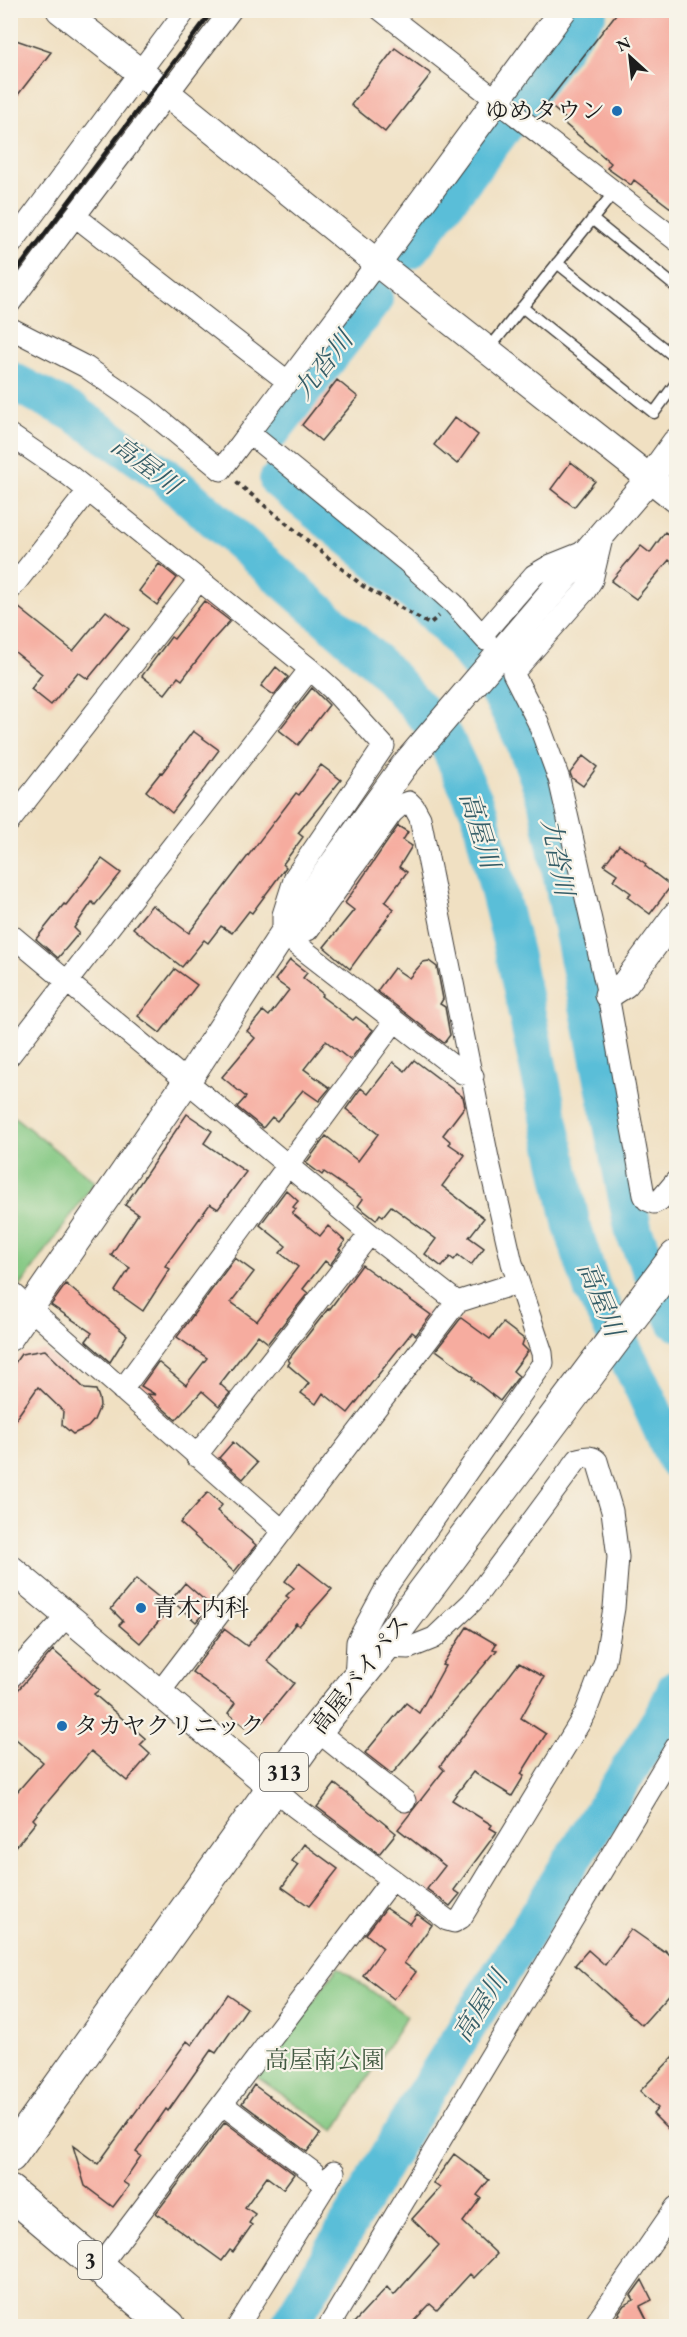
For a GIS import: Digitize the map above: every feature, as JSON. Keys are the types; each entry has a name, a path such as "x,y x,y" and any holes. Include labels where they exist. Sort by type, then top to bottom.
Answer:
{"main road":[{"name":"高屋バイパス","path":"10,2156 273,1788 675,1258"},
{"name":"3","path":"10,2192 169,2326"}],"street":[{"path":"60,10 676,499"},
{"path":"10,246 186,10"},
{"path":"10,303 231,10"},
{"path":"381,10 676,240"},
{"path":"10,328 86,367 104,379 147,409 221,470 564,10"},
{"path":"75,216 287,381"},
{"path":"249,433 405,560 454,604 496,655 538,722 559,779 608,995 644,1195 647,1200 654,1203 660,1200 676,1181"},
{"path":"10,435 88,491 310,669 332,689 384,746 295,877 284,915 283,934"},
{"path":"10,1337 20,1300 187,1081 283,934 403,767 496,655 650,478 676,442"},
{"path":"10,590 88,491"},
{"path":"496,655 585,591 592,580 604,531"},
{"path":"10,821 199,580"},
{"path":"10,1055 310,669"},
{"path":"283,934 308,930 392,813 401,805 409,802 420,818 488,1158 517,1283 542,1353 543,1363 386,1588 357,1642 355,1681"},
{"path":"608,995 625,984 676,915"},
{"path":"10,934 370,1234 457,1302"},
{"path":"283,934 393,1022 462,1073 473,1076"},
{"path":"122,1390 290,1165 393,1022"},
{"path":"196,1456 370,1234"},
{"path":"159,1693 457,1302 517,1283"},
{"path":"20,1300 282,1530"},
{"path":"10,1568 295,1807 447,1920 454,1922 461,1918 585,1714 605,1661 614,1608 618,1557 612,1511 597,1461 593,1457 586,1456 578,1459 472,1602 434,1638 409,1648 382,1647"},
{"path":"10,1678 67,1616"},
{"path":"316,1730 405,1801"},
{"path":"328,2326 676,1747"},
{"path":"99,2267 392,1879"},
{"path":"222,2104 314,2173 329,2180 238,2326"},
{"path":"594,2326 676,2207"}],"lane":[{"path":"488,350 615,191"},
{"path":"592,219 676,287"},
{"path":"557,263 676,358"},
{"path":"522,308 654,413 676,383"}],"path":[{"path":"221,470 363,586 429,624 433,621"}],"green space":[{"path":"11,1114 95,1182 20,1287 11,1279"},
{"name":"高屋南公園","path":"338,1967 407,2016 335,2131 257,2077"}],"building":[{"name":"ゆめタウン","path":"619,10 676,10 676,212 634,180 631,185 607,168 611,163 565,124 567,120 547,103"},
{"path":"16,40 51,52 10,105 10,48"},
{"path":"395,48 431,74 385,132 351,105"},
{"path":"337,380 358,397 321,441 302,425"},
{"path":"455,417 478,435 457,464 434,445"},
{"path":"571,462 595,481 574,507 551,489"},
{"path":"665,532 676,540 676,566 669,560 636,599 611,581 641,546 650,553"},
{"path":"159,564 177,578 157,605 139,591"},
{"path":"204,601 230,621 182,680 178,677 165,694 142,676 171,637 174,639"},
{"path":"18,607 73,651 106,611 129,629 88,679 78,672 51,705 31,689 42,674 10,648 10,616"},
{"path":"276,667 288,677 274,695 261,686"},
{"path":"312,688 329,705 298,745 279,730"},
{"path":"193,731 219,750 172,813 146,791"},
{"path":"583,756 597,767 583,786 572,778 570,773"},
{"path":"321,765 341,780 298,833 303,837 283,864 286,867 252,913 249,911 232,933 221,926 208,943 204,940 182,967 133,928 152,905 189,933 296,793 299,795"},
{"path":"398,826 408,832 403,840 412,846 399,867 407,872 385,902 394,909 350,969 324,947 354,910 345,903"},
{"path":"619,845 671,886 650,914 627,897 631,893 613,880 617,874 604,865"},
{"path":"102,859 121,873 95,905 92,902 74,928 79,933 58,958 36,939"},
{"path":"290,960 307,973 303,978 323,994 321,996 353,1020 356,1017 373,1030 350,1060 326,1041 304,1069 330,1088 319,1101 303,1090 277,1121 272,1117 263,1128 237,1107 246,1097 222,1077 255,1038 247,1031 263,1011 269,1016 289,990 275,980"},
{"path":"429,961 437,967 443,999 440,1004 445,1007 450,1035 444,1043 377,991 394,968 409,978 423,962"},
{"path":"175,969 197,985 160,1033 138,1016"},
{"path":"414,1060 463,1097 465,1106 443,1135 451,1142 449,1144 465,1155 442,1186 484,1218 469,1237 484,1248 471,1265 458,1255 454,1260 450,1257 442,1267 425,1254 436,1239 391,1206 383,1216 380,1214 376,1220 358,1206 363,1199 324,1172 322,1175 306,1163 326,1136 358,1161 378,1134 346,1109 361,1088 368,1094 393,1062 405,1071"},
{"path":"187,1114 212,1131 204,1143 246,1172 218,1209 210,1204 165,1266 170,1269 143,1311 115,1291 130,1268 111,1255 138,1214 125,1205"},
{"path":"286,1190 298,1201 292,1213 320,1236 328,1226 345,1241 339,1249 341,1250 330,1265 325,1261 303,1289 308,1293 268,1343 258,1335 220,1384 230,1393 219,1406 202,1391 176,1420 147,1394 156,1395 141,1386 158,1362 186,1385 207,1358 177,1337 235,1258 254,1272 231,1302 257,1321 298,1267 280,1253 286,1246 260,1225"},
{"path":"362,1265 431,1315 416,1335 412,1332 348,1413 323,1393 316,1404 301,1393 309,1383 288,1365 290,1362 288,1360"},
{"path":"66,1284 127,1335 110,1362 86,1341 92,1333 51,1305"},
{"path":"461,1318 490,1339 503,1323 524,1339 522,1345 528,1351 513,1371 519,1376 500,1401 472,1379 473,1377 436,1350"},
{"path":"45,1350 85,1389 96,1390 99,1398 100,1406 94,1420 88,1427 73,1434 62,1425 63,1411 38,1387 10,1427 10,1370 21,1354"},
{"path":"233,1442 257,1463 243,1479 219,1458"},
{"path":"208,1492 222,1505 217,1511 256,1545 234,1572 180,1523"},
{"path":"299,1563 332,1589 299,1626 296,1623 267,1661 294,1683 262,1722 254,1716 245,1727 228,1713 235,1703 192,1672 224,1629 247,1646 289,1598 286,1596 294,1588 285,1581"},
{"name":"青木内科","path":"136,1579 171,1607 140,1643 119,1625 123,1621 111,1609"},
{"path":"185,1583 210,1605 196,1622 171,1600"},
{"path":"467,1627 496,1644 493,1649 497,1650 392,1774 365,1753 406,1703 419,1713 445,1666 442,1665"},
{"name":"タカヤクリニック","path":"53,1650 99,1690 94,1694 146,1739 140,1745 150,1754 127,1781 91,1751 33,1819 36,1822 10,1854 10,1800 43,1762 10,1734 10,1699"},
{"path":"519,1663 544,1677 521,1718 546,1734 521,1774 524,1776 512,1796 473,1772 452,1800 492,1825 490,1828 497,1832 454,1890 460,1894 450,1906 427,1889 445,1866 398,1829 444,1770 440,1766"},
{"path":"335,1784 396,1833 379,1854 317,1807"},
{"path":"304,1844 338,1869 309,1906 282,1887 298,1865 292,1861"},
{"path":"386,1908 410,1924 417,1914 432,1925 404,1963 416,1972 395,2000 363,1975 383,1948 366,1934"},
{"path":"631,1929 664,1952 665,1950 676,1961 676,1987 642,2025 575,1965 588,1950 605,1965"},
{"path":"227,1994 247,2008 216,2053 211,2050 136,2152 141,2156 123,2182 129,2186 113,2207 85,2186 73,2146 98,2164 187,2041 192,2045"},
{"path":"676,2054 676,2137 653,2114 658,2108 640,2091"},
{"path":"254,2085 320,2134 307,2152 242,2103"},
{"path":"225,2122 294,2174 283,2189 267,2177 245,2207 255,2214 249,2223 252,2225 233,2252 230,2250 222,2261 156,2213"},
{"path":"454,2154 489,2180 477,2195 481,2198 463,2222 497,2254 474,2278 470,2274 437,2310 430,2304 409,2326 351,2326 387,2287 394,2295 439,2245 412,2219 440,2188 433,2183"},
{"path":"642,2280 652,2300 640,2306 650,2326 609,2326 620,2314 624,2305 634,2300 631,2295"}],"waterway":[{"name":"九沓川","path":"521,104 589,10"},
{"name":"九沓川","path":"409,251 507,123"},
{"name":"九沓川","path":"271,432 374,299"},
{"name":"高屋川","path":"10,380 74,413 165,476 382,667 445,738 479,811 514,953 572,1226 592,1288 641,1384 676,1461"},
{"name":"九沓川","path":"278,480 366,551 422,601 473,657 495,687 518,727 546,799 634,1233 676,1322"},
{"name":"高屋川","path":"289,2326 421,2100 666,1711 676,1688"}],"railway":[{"path":"10,280 213,10"}],"place":[{"name":"ゆめタウン","path":"617,111"},
{"name":"青木内科","path":"141,1608"},
{"name":"タカヤクリニック","path":"62,1726"}]}
